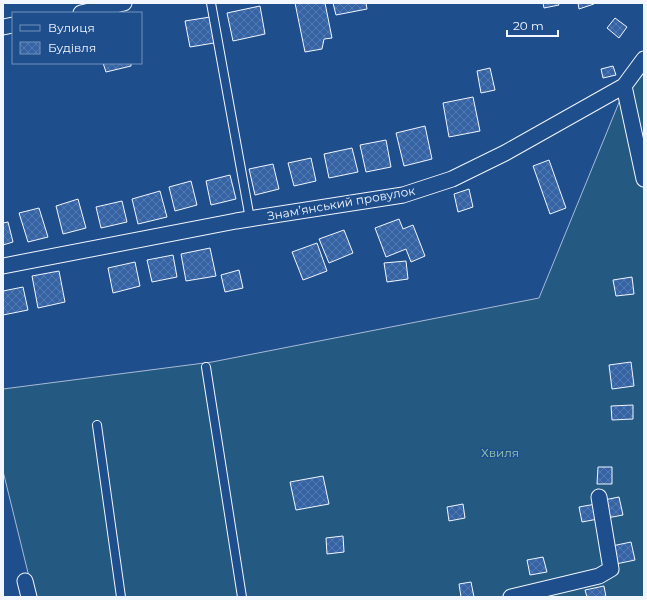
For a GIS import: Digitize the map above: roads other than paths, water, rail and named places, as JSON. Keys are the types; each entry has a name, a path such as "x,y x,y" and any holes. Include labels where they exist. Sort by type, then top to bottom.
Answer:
{"street":[{"path":"85,12 124,3"},
{"name":"Знамʼянський провулок","path":"3,266 250,219 403,194 452,179 504,153 624,86 644,59"},
{"path":"624,86 644,179"},
{"path":"511,597 599,576 611,569 599,497"},
{"path":"25,581 29,597"}],"lane":[{"path":"211,3 250,219"},
{"path":"206,367 242,597"},
{"path":"97,425 121,597"}],"park label":[{"name":"Хвиля","path":"500,452"}]}
